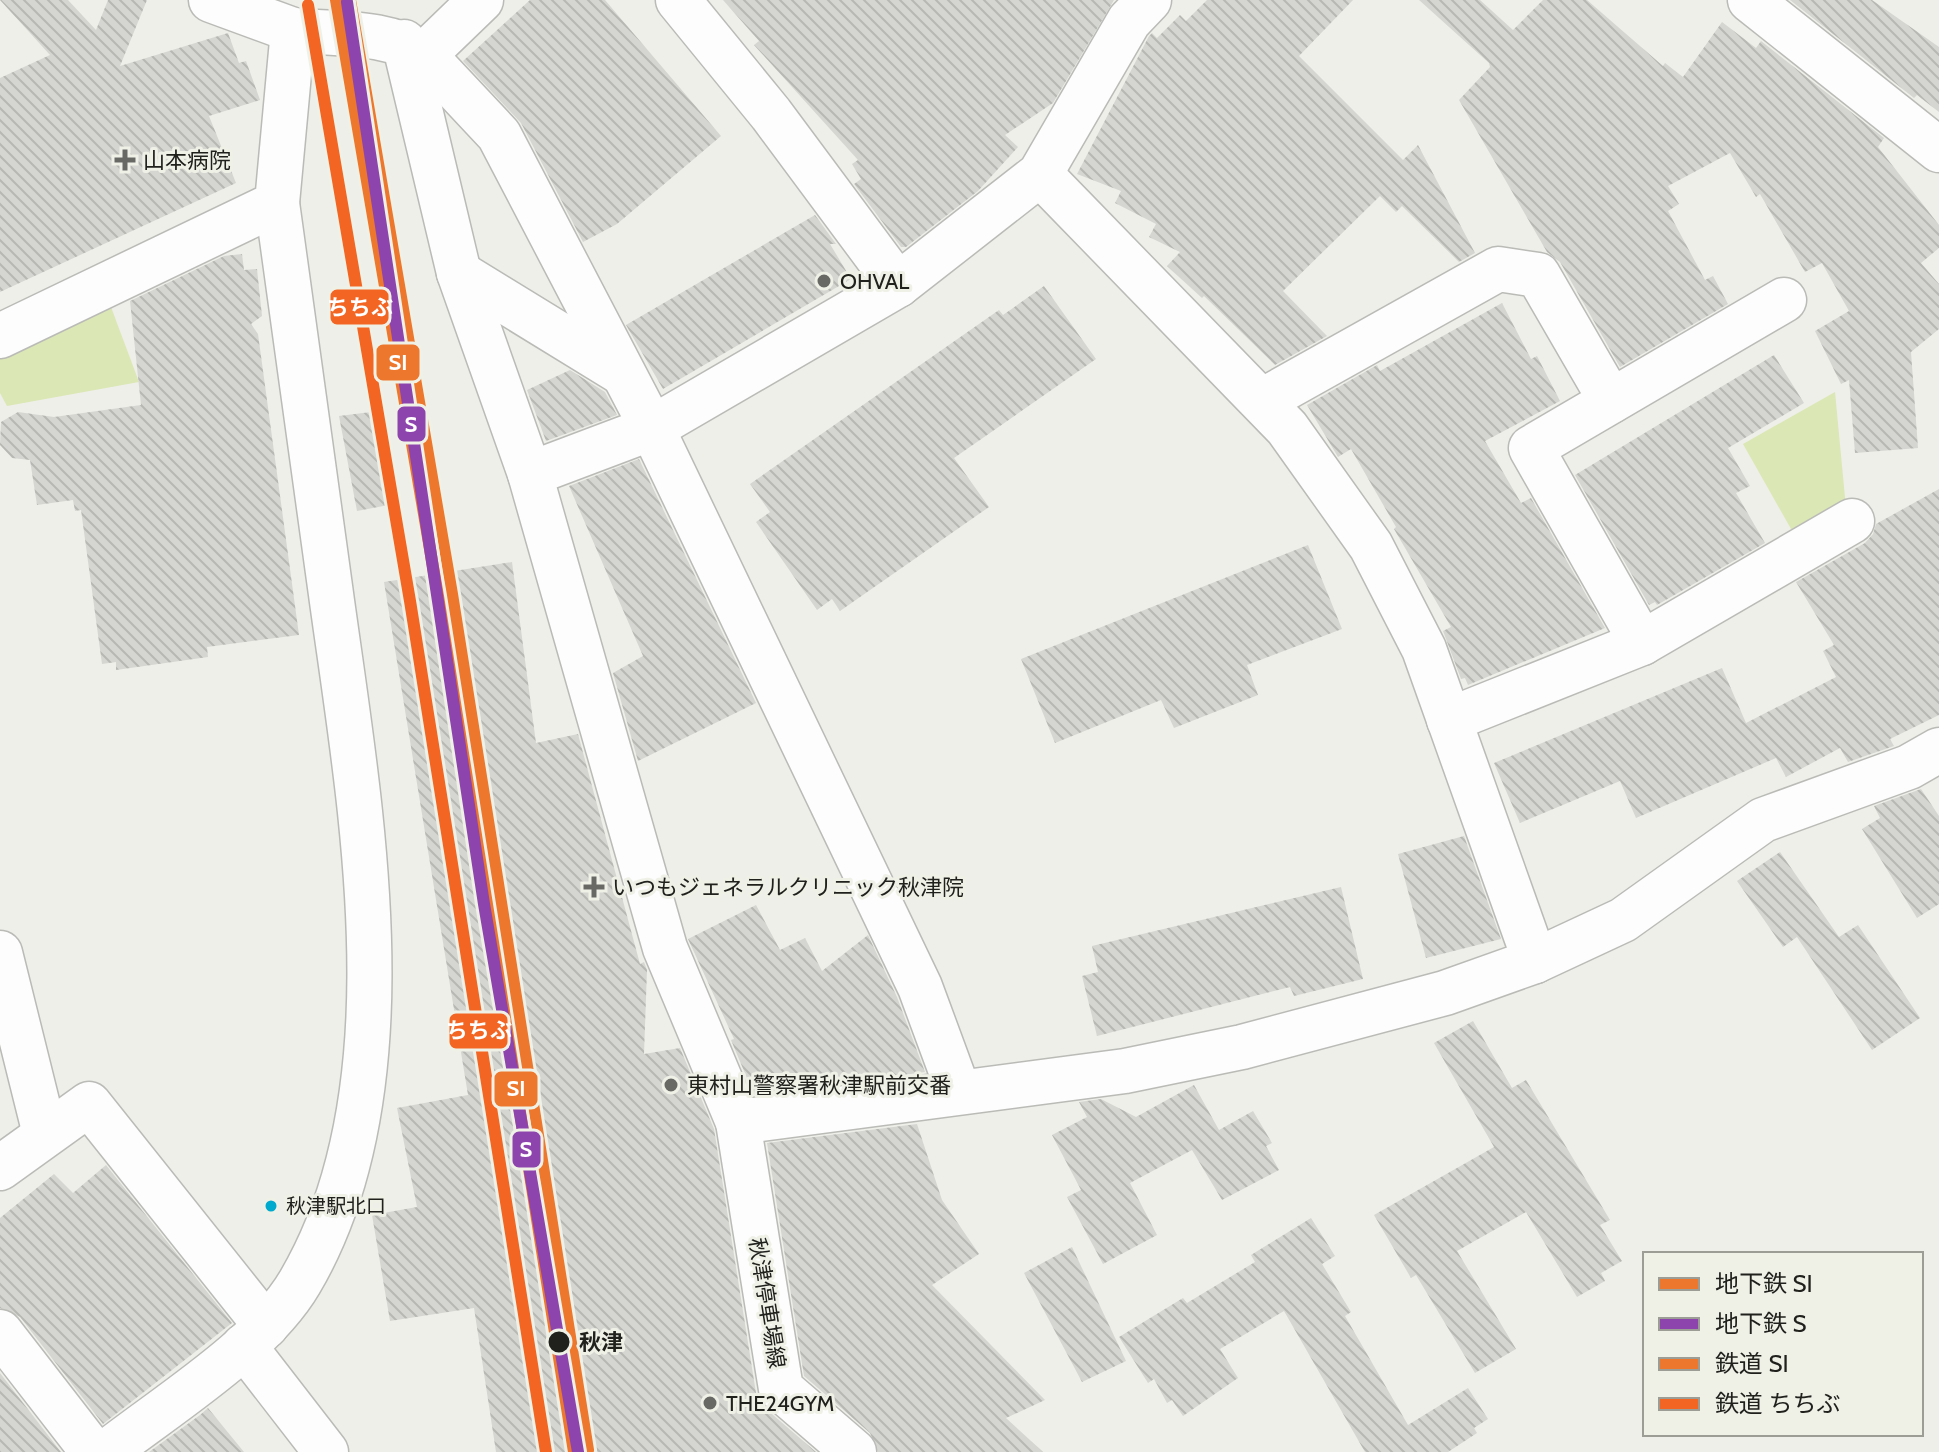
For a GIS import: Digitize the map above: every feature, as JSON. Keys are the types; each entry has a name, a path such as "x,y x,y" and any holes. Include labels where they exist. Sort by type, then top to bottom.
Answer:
{"street":[{"path":"211,0 293,30 366,34 414,48 499,135 652,428 920,987 958,1090"},
{"path":"414,48 481,0"},
{"path":"678,0 771,114 898,285"},
{"path":"530,474 652,428 898,285 1040,174 1129,21 1149,0"},
{"path":"1750,0 1939,150"},
{"path":"107,1452 255,1336 299,1284 332,1219 348,1171 371,1021 365,886 353,763 277,203 293,30"},
{"name":"秋津停車場線","path":"414,48 459,273 530,474 665,948 738,1122 781,1389 854,1452"},
{"path":"1040,174 1287,428 1371,546 1424,649 1535,961"},
{"path":"0,336 277,203"},
{"path":"1262,401 1498,269 1538,275 1611,401"},
{"path":"459,273 622,373"},
{"path":"1642,643 1531,448 1784,300"},
{"path":"1449,720 1642,643 1852,521"},
{"path":"738,1122 958,1090 1125,1071 1242,1047 1445,993 1535,961 1623,920 1763,820 1909,767 1939,750"},
{"path":"0,953 45,1134"},
{"path":"0,1168 89,1104 255,1336 326,1452"},
{"path":"0,1332 93,1452"}],"green space":[{"path":"108,299 139,382 7,406 0,393 0,353"},
{"path":"1835,392 1846,508 1795,536 1743,444"}],"building":[{"name":"山本病院","path":"0,0 68,0 96,30 108,0 147,0 120,66 228,33 239,63 246,61 260,100 209,116 236,183 0,292 0,78 50,55"},
{"path":"530,0 605,0 721,136 617,224 583,242 521,123 463,61"},
{"path":"723,0 1114,0 1053,103 1005,135 1018,147 978,191 906,247 901,247 854,184 861,179 852,164 858,160 754,45 759,41"},
{"path":"1207,0 1353,0 1299,56 1403,160 1418,145 1475,253 1459,262 1402,206 1396,212 1380,196 1283,291 1327,336 1275,365 1204,296 1202,298 1167,266 1180,252 1149,237 1156,224 1115,203 1121,191 1077,174 1149,36 1152,33 1157,38 1180,15 1186,21"},
{"path":"1419,0 1480,0 1513,30 1543,0 1587,0 1663,66 1665,63 1683,77 1722,22 1756,48 1761,41 1884,138 1878,147 1939,225 1939,248 1921,263 1939,284 1939,329 1911,352 1918,448 1855,453 1849,380 1841,384 1815,331 1849,311 1822,263 1805,272 1760,194 1756,197 1730,153 1668,186 1679,204 1668,211 1705,280 1713,276 1728,304 1620,367 1560,262 1547,252 1459,100 1490,67 1489,63"},
{"path":"1790,0 1872,0 1939,47 1939,112 1917,95 1914,98"},
{"path":"815,215 836,244 830,244 851,279 663,389 626,325"},
{"path":"242,254 244,270 257,269 262,316 251,324 258,334 299,635 207,647 208,657 116,670 116,662 102,664 81,510 75,511 73,500 37,505 30,460 12,458 0,445 1,422 18,412 54,417 141,405 130,301 224,256"},
{"path":"1044,286 1096,359 954,458 989,507 840,611 832,599 817,610 756,522 770,512 750,484 999,310 1003,315"},
{"path":"1502,303 1531,359 1537,356 1560,401 1485,441 1521,503 1531,498 1605,628 1468,685 1465,678 1461,679 1443,631 1451,627 1394,529 1396,527 1351,449 1338,457 1307,405 1377,365 1380,371"},
{"path":"1774,355 1804,403 1728,448 1750,486 1736,493 1765,543 1657,605 1655,602 1649,605 1575,475"},
{"path":"570,370 605,392 617,415 546,441 527,390"},
{"path":"379,411 394,504 357,511 339,416"},
{"path":"639,459 756,703 638,761 613,673 643,656 569,486"},
{"path":"1939,489 1939,715 1890,739 1894,746 1848,762 1840,748 1786,777 1776,758 1636,818 1620,781 1520,823 1494,763 1722,668 1746,723 1836,677 1823,651 1834,645 1796,582 1865,543 1873,534 1876,524"},
{"path":"1308,545 1342,629 1247,665 1258,695 1174,728 1161,700 1055,743 1021,659"},
{"path":"512,562 536,743 578,734 640,964 644,962 647,970 644,1054 680,1048 714,1129 756,1393 765,1408 816,1452 496,1452 474,1308 390,1321 372,1215 417,1207 397,1108 468,1095 384,582"},
{"path":"1921,789 1939,816 1939,904 1917,918 1862,829 1880,818 1874,806"},
{"path":"1464,836 1501,939 1426,958 1398,854"},
{"path":"1780,852 1839,937 1858,925 1920,1018 1872,1050 1797,937 1783,947 1737,881"},
{"path":"1341,887 1363,979 1294,996 1290,987 1097,1036 1082,976 1098,972 1092,946"},
{"path":"756,905 780,950 805,938 822,971 868,935 897,997 925,1072 754,1095 731,1040 734,1039 688,939"},
{"path":"1473,1021 1512,1088 1526,1080 1610,1220 1600,1225 1622,1261 1601,1273 1605,1281 1577,1297 1526,1212 1457,1251 1516,1349 1475,1373 1416,1275 1411,1278 1374,1215 1494,1147 1434,1043"},
{"path":"1194,1085 1219,1130 1253,1111 1272,1143 1266,1146 1279,1170 1222,1200 1192,1150 1130,1183 1157,1235 1103,1264 1067,1197 1081,1190 1052,1135 1087,1117 1079,1102 1101,1099 1136,1117"},
{"path":"917,1124 942,1200 979,1254 932,1285 1045,1400 1006,1418 1043,1452 878,1452 870,1433 804,1376 767,1143"},
{"path":"106,1165 232,1323 103,1424 20,1317 0,1308 0,1218 54,1174 73,1193"},
{"path":"1311,1218 1335,1256 1322,1264 1351,1312 1345,1316 1408,1425 1468,1388 1488,1419 1474,1428 1477,1433 1448,1452 1365,1452 1284,1311 1220,1349 1238,1378 1183,1416 1172,1400 1167,1403 1154,1379 1148,1383 1119,1337 1183,1298 1187,1303 1255,1262 1251,1255"},
{"path":"1072,1247 1126,1361 1082,1382 1024,1273"},
{"path":"0,1373 61,1452 0,1452"},
{"path":"208,1408 244,1452 149,1452 200,1415"}],"metro line":[{"name":"SI","path":"336,0 438,596 574,1452"},
{"name":"S","path":"347,2 484,904 578,1452"}],"rail line":[{"name":"SI","path":"350,0 452,594 588,1450"},
{"name":"ちちぶ","path":"308,5 410,601 546,1452"}],"place":[{"name":"山本病院","path":"125,160"},
{"name":"OHVAL","path":"824,281"},
{"name":"いつもジェネラルクリニック秋津院","path":"594,887"},
{"name":"東村山警察署秋津駅前交番","path":"671,1085"},
{"name":"秋津駅北口","path":"271,1206"},
{"name":"秋津","path":"559,1342"},
{"name":"THE24GYM","path":"710,1403"}]}
